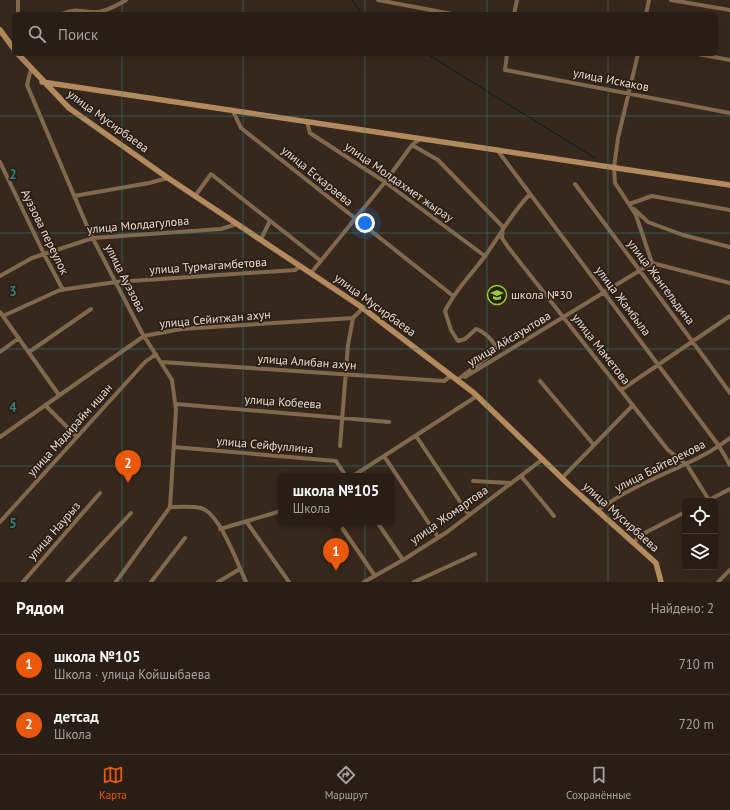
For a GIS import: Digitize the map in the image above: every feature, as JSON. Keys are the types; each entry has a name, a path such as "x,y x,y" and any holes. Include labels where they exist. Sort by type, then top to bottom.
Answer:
{"street":[{"path":"18,0 18,12"},
{"path":"66,12 79,9 95,12 106,11 126,0"},
{"path":"378,0 441,12"},
{"path":"514,12 517,0"},
{"path":"647,12 650,0"},
{"path":"670,0 730,10"},
{"path":"0,30 12,46"},
{"name":"улица Мусирбаева","path":"21,56 42,82 69,108 168,178 363,308 477,396 562,478 656,564 661,582"},
{"name":"улица Искаков","path":"507,56 505,70 730,113"},
{"path":"638,56 618,138 614,168 615,183 636,215 652,263 730,283"},
{"path":"709,56 730,60"},
{"name":"улица Ауэзова","path":"31,69 27,85 93,238 144,336 172,380 176,404 170,507"},
{"path":"42,82 730,185"},
{"name":"улица Ескараева","path":"233,111 241,128 452,296"},
{"name":"улица Молдахмет жырау","path":"307,122 310,134 386,182 485,256"},
{"path":"311,273 386,182 412,145 421,138"},
{"path":"412,145 438,160 503,227"},
{"name":"улица Жамбыла","path":"498,151 719,446 730,465"},
{"name":"Ауэзова переулок","path":"0,162 63,290"},
{"path":"195,196 211,174 321,261"},
{"path":"74,196 149,184 168,178"},
{"name":"улица Жангельдина","path":"575,184 730,393"},
{"path":"458,381 496,349 492,341 480,330 476,330 460,342 455,338 445,314 452,296 485,256 516,209 530,194"},
{"path":"628,204 652,196 730,210"},
{"path":"628,204 648,222 683,235 730,246"},
{"path":"261,240 270,221"},
{"name":"улица Молдагулова","path":"0,276 32,258 93,238 221,228 238,224"},
{"name":"улица Маметова","path":"503,227 502,238 508,247 668,450 687,465 707,498"},
{"name":"улица Айсауытова","path":"458,381 652,263"},
{"name":"улица Турмагамбетова","path":"1,314 63,290 116,282 295,270 301,266"},
{"path":"340,446 348,345 353,318 363,308"},
{"path":"29,352 91,309"},
{"path":"1,314 59,395"},
{"path":"621,390 659,366 730,316"},
{"name":"улица Сейитжан ахун","path":"0,437 144,336 181,329 353,318"},
{"path":"0,352 19,338"},
{"name":"улица Мадирайм ишан","path":"0,522 145,362 156,354"},
{"name":"улица Алибан ахун","path":"161,362 444,381 451,376"},
{"path":"540,381 594,445"},
{"path":"358,473 477,396"},
{"name":"улица Кобеева","path":"176,404 388,422"},
{"path":"44,405 77,437"},
{"path":"562,478 633,405"},
{"path":"416,436 469,515"},
{"name":"улица Байтерекова","path":"598,510 629,491 687,465 730,438"},
{"name":"улица Сейфуллина","path":"174,447 336,461 344,473"},
{"path":"384,456 438,537"},
{"name":"улица Жомартова","path":"364,582 403,560 438,537 543,460"},
{"path":"521,476 554,516"},
{"path":"474,481 512,483"},
{"path":"712,498 730,489"},
{"name":"улица Наурыз","path":"23,582 100,493"},
{"path":"116,582 170,507 202,508 213,517 246,582"},
{"path":"220,529 278,512"},
{"path":"67,582 131,513"},
{"path":"634,543 639,536 682,514"},
{"path":"246,521 289,582"},
{"path":"340,525 375,576"},
{"path":"379,525 403,560"},
{"path":"151,582 185,538"},
{"path":"414,582 475,554"},
{"path":"218,582 240,569"},
{"path":"718,582 730,570"}],"waterway":[{"path":"352,0 361,12"},
{"path":"430,56 595,158"}],"place":[{"name":"школа №30","path":"497,295"},
{"name":"детсад","path":"128,483"},
{"name":"школа №105","path":"336,571"}]}
